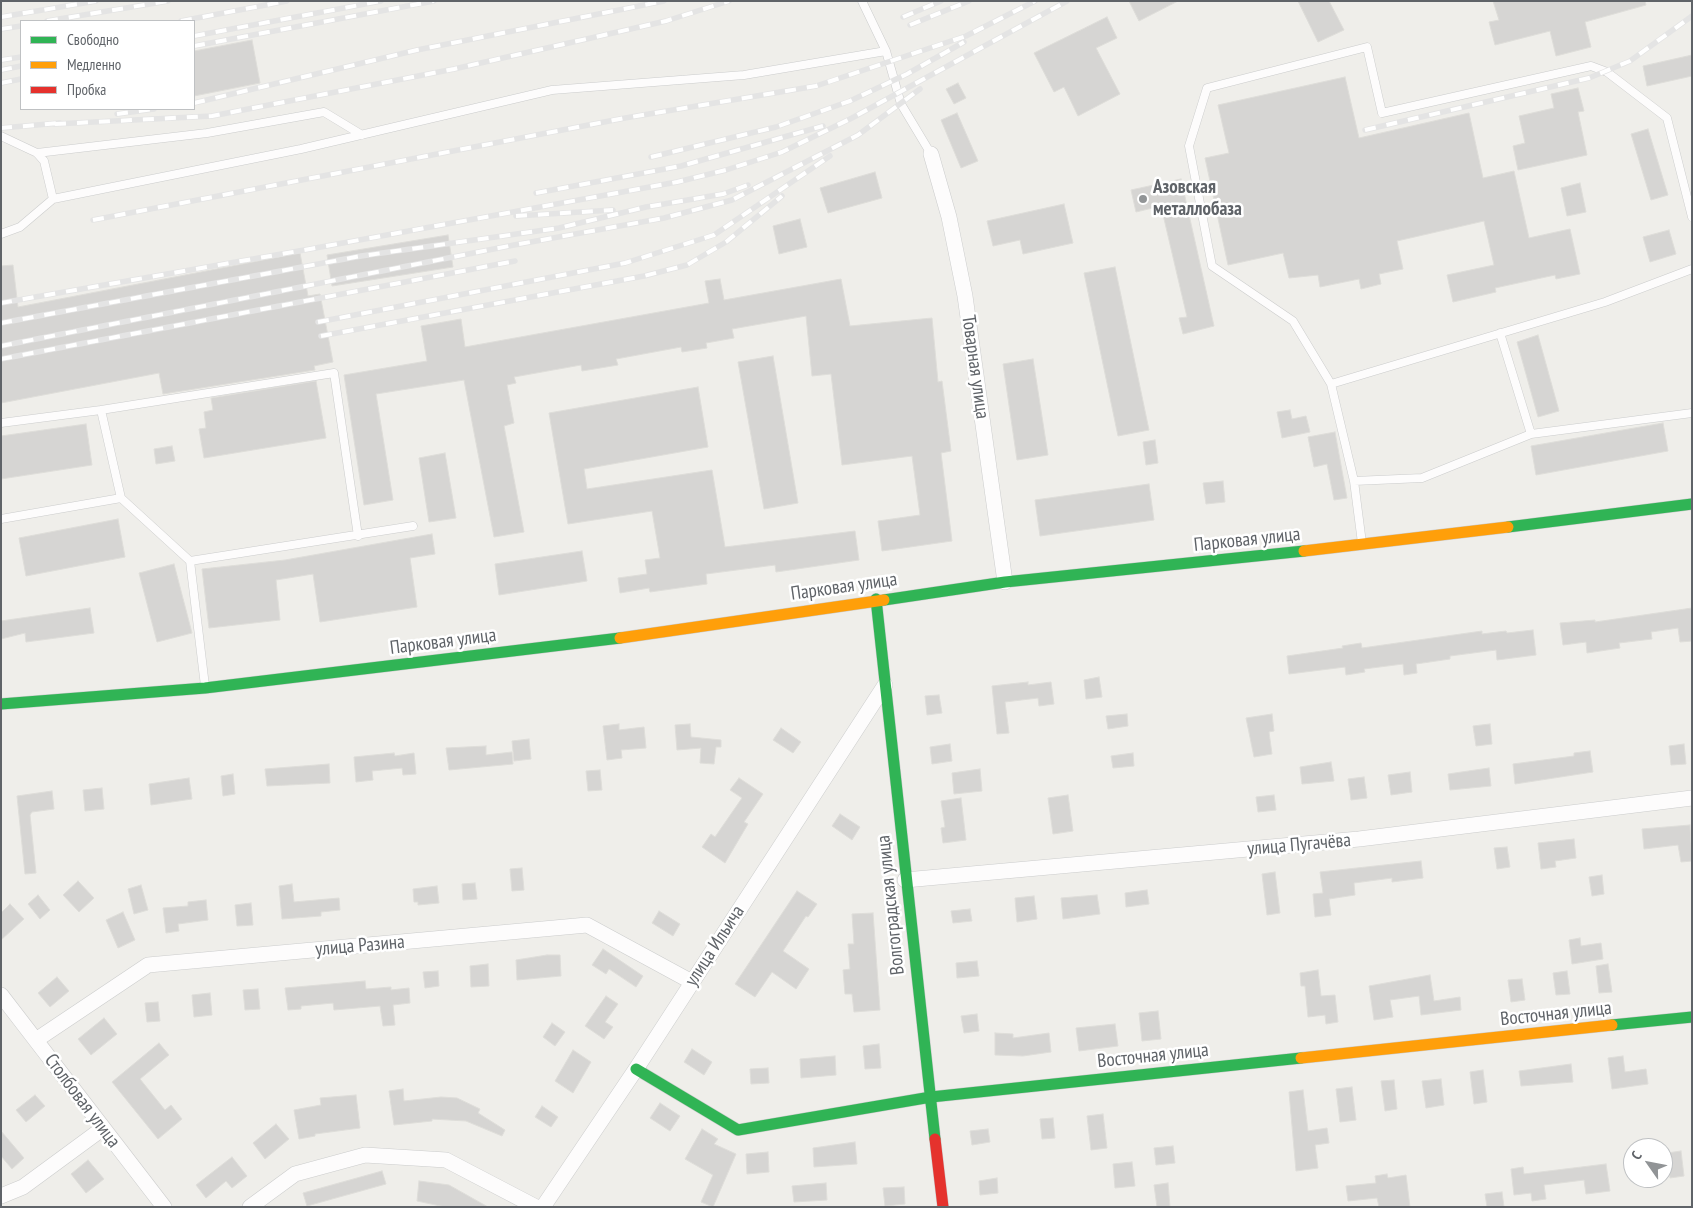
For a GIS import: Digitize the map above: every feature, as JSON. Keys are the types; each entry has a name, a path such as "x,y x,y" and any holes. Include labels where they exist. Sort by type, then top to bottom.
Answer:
{"main road":[{"name":"Парковая улица","path":"1,704 205,688 645,635 876,599 1005,582 1362,546 1692,504"},
{"name":"Волгоградская улица","path":"876,599 905,880 943,1207"},
{"name":"Восточная улица","path":"636,1069 738,1130 931,1098 1692,1017"}],"street":[{"name":"Товарная улица","path":"931,154 949,217 964,296 1005,582"},
{"name":"улица Ильича","path":"543,1207 636,1069 885,685"},
{"name":"улица Пугачёва","path":"905,880 1359,839 1692,798"},
{"name":"улица Разина","path":"36,1040 148,965 587,925 692,982"},
{"name":"Столбовая улица","path":"1,995 102,1129 164,1207"},
{"path":"1,1196 23,1186 102,1129"},
{"path":"250,1207 294,1174 366,1156 446,1160 536,1207"}],"lane":[{"path":"862,1 886,51 902,104 931,154"},
{"path":"1362,546 1354,481 1331,384 1293,321 1212,266 1189,146 1207,88 1367,47 1382,113 1591,66 1607,72 1668,118 1692,217"},
{"path":"1,234 20,227 53,198 362,135 552,90 744,75 886,51"},
{"path":"1,136 38,152 208,133 324,112 362,135"},
{"path":"38,152 44,161 53,198"},
{"path":"1331,384 1605,302 1691,269 1692,259"},
{"path":"1500,333 1531,434"},
{"path":"1,423 102,410 334,373 358,536"},
{"path":"102,410 120,498 190,561 205,688"},
{"path":"1354,481 1422,478 1531,434 1692,413"},
{"path":"1,519 120,498"},
{"path":"190,561 413,526"}],"building":[{"path":"1129,1 1178,1 1139,21"},
{"path":"1298,1 1329,1 1344,30 1318,42"},
{"path":"1493,1 1645,1 1646,5 1585,22 1591,47 1556,56 1550,31 1495,45 1489,22 1499,20"},
{"path":"1107,17 1117,38 1096,48 1120,94 1078,116 1064,87 1054,92 1034,53"},
{"path":"252,40 260,83 195,96 195,51"},
{"path":"1692,55 1692,76 1647,86 1643,66"},
{"path":"1345,77 1359,138 1469,113 1483,178 1514,171 1529,238 1570,229 1580,274 1556,279 1555,275 1495,288 1496,292 1453,302 1447,275 1494,265 1484,221 1397,241 1403,269 1379,274 1381,284 1361,289 1359,279 1320,287 1318,275 1289,278 1283,253 1228,265 1205,158 1229,153 1218,105"},
{"path":"958,83 966,98 954,104 946,89"},
{"path":"1578,88 1584,111 1578,112 1587,155 1518,170 1513,146 1525,143 1519,116 1554,108 1551,94"},
{"path":"957,113 978,161 961,168 941,120"},
{"path":"1648,129 1668,195 1651,200 1631,134"},
{"path":"875,172 882,198 828,213 820,188"},
{"path":"1181,179 1214,326 1183,334 1179,318 1187,317 1161,206 1136,212 1131,190"},
{"path":"1580,183 1586,212 1567,216 1561,188"},
{"path":"1064,204 1073,243 1023,254 1020,240 993,246 987,221"},
{"path":"800,219 807,247 779,254 773,226"},
{"path":"1669,230 1676,254 1650,262 1643,237"},
{"path":"448,235 453,267 332,286 327,255"},
{"path":"300,253 308,296 320,294 333,362 314,366 315,370 163,394 159,373 1,403 1,266 13,265 18,307"},
{"path":"1115,267 1149,430 1118,436 1084,273"},
{"path":"720,279 724,300 841,279 850,326 932,318 938,382 942,381 951,451 941,453 952,541 882,551 878,521 920,515 912,456 842,465 831,374 812,376 806,316 732,329 734,338 706,343 707,348 682,352 681,347 616,359 618,365 582,371 581,365 514,377 516,383 507,385 514,423 504,426 524,532 494,537 464,380 376,394 393,500 364,505 344,375 427,361 421,326 461,319 465,347 709,303 705,281"},
{"path":"1538,335 1559,411 1538,417 1517,342"},
{"path":"773,356 798,503 764,509 738,362"},
{"path":"1033,359 1048,455 1017,460 1003,364"},
{"path":"316,381 326,438 204,458 199,429 206,428 204,412 213,410 211,398"},
{"path":"698,387 708,447 584,469 587,489 712,470 725,547 855,531 859,560 776,572 775,565 706,574 707,584 650,592 649,588 620,593 618,578 647,574 645,560 660,558 652,511 568,524 549,413"},
{"path":"1290,410 1292,419 1306,416 1310,432 1282,438 1277,412"},
{"path":"1663,423 1668,451 1536,475 1531,446"},
{"path":"86,424 92,465 1,479 1,436"},
{"path":"1335,432 1347,498 1334,500 1327,464 1314,467 1308,437"},
{"path":"1155,440 1158,463 1146,465 1143,442"},
{"path":"172,446 175,461 156,464 154,449"},
{"path":"445,453 456,518 429,522 419,458"},
{"path":"1223,481 1225,502 1206,504 1203,483"},
{"path":"1149,484 1154,520 1040,536 1035,500"},
{"path":"118,519 125,557 26,576 19,538"},
{"path":"432,534 435,554 410,558 417,607 320,622 313,574 276,580 280,620 209,628 202,569 285,560"},
{"path":"582,551 587,581 499,595 495,564"},
{"path":"174,564 192,633 157,642 139,573"},
{"path":"90,608 94,633 26,642 25,633 1,639 1,621"},
{"path":"1692,608 1692,641 1680,642 1678,628 1651,632 1652,639 1619,643 1620,648 1587,653 1586,642 1563,645 1560,623 1595,620 1595,622"},
{"path":"1533,630 1536,655 1497,660 1496,650 1450,656 1450,659 1416,664 1417,673 1404,675 1403,664 1364,669 1365,672 1346,675 1345,667 1289,674 1287,656 1343,648 1342,646 1361,643 1362,648 1482,631 1482,634"},
{"path":"1099,677 1102,697 1086,699 1084,680"},
{"path":"1028,682 1028,685 1051,682 1054,704 1039,706 1038,698 1005,702 1009,733 997,734 992,686"},
{"path":"939,695 942,713 927,715 925,696"},
{"path":"1127,714 1128,726 1108,729 1106,716"},
{"path":"1272,714 1274,731 1269,732 1272,754 1254,757 1246,718"},
{"path":"619,724 619,730 644,727 646,748 621,750 622,758 607,760 603,726"},
{"path":"690,724 691,737 721,740 721,747 716,747 714,764 700,763 701,748 677,750 675,725"},
{"path":"1490,724 1492,744 1476,746 1473,726"},
{"path":"781,728 801,742 793,753 773,740"},
{"path":"529,739 531,759 514,761 512,741"},
{"path":"950,744 952,761 932,764 930,747"},
{"path":"1684,744 1686,764 1671,765 1669,746"},
{"path":"486,746 486,755 512,752 513,764 449,770 446,748"},
{"path":"1590,751 1593,772 1515,784 1513,764 1574,756 1574,753"},
{"path":"394,753 395,756 414,753 416,774 403,775 402,768 372,771 373,780 356,782 354,757"},
{"path":"1133,753 1134,766 1113,768 1111,756"},
{"path":"1331,762 1334,781 1302,784 1300,767"},
{"path":"329,764 330,783 267,786 265,769"},
{"path":"1489,768 1491,786 1450,790 1448,774"},
{"path":"980,769 982,791 954,794 952,773"},
{"path":"600,770 602,790 588,791 586,771"},
{"path":"1410,772 1412,792 1391,795 1388,775"},
{"path":"233,774 235,794 223,796 221,776"},
{"path":"1364,777 1367,798 1351,800 1348,779"},
{"path":"189,778 192,799 151,805 149,784"},
{"path":"739,778 763,794 744,822 748,824 725,863 702,847 711,834 715,837 742,798 730,790"},
{"path":"102,788 104,809 85,811 83,790"},
{"path":"52,791 54,809 32,812 30,815 36,873 25,874 17,796"},
{"path":"1068,795 1073,831 1053,834 1048,798"},
{"path":"1274,795 1276,810 1258,812 1256,797"},
{"path":"961,798 966,840 943,843 941,828 945,827 941,801"},
{"path":"840,814 860,827 852,840 832,826"},
{"path":"1690,825 1692,861 1681,862 1678,845 1644,849 1642,829"},
{"path":"1574,839 1576,858 1555,861 1556,867 1541,869 1538,843"},
{"path":"1507,847 1510,867 1497,869 1494,848"},
{"path":"1421,861 1423,878 1392,882 1392,878 1354,883 1355,895 1329,899 1331,915 1315,917 1313,894 1323,893 1320,872"},
{"path":"522,868 524,890 512,891 510,869"},
{"path":"1275,872 1280,913 1267,915 1262,874"},
{"path":"1602,875 1604,894 1592,896 1589,877"},
{"path":"78,881 94,898 79,912 63,895"},
{"path":"475,883 477,899 463,900 462,884"},
{"path":"292,884 294,902 339,898 340,910 321,912 321,916 282,919 279,886"},
{"path":"141,885 148,910 134,914 128,889"},
{"path":"437,886 439,903 418,905 418,902 414,902 413,889"},
{"path":"1147,890 1149,904 1126,907 1125,893"},
{"path":"797,891 817,904 808,917 806,916 783,951 809,969 796,989 772,972 755,997 735,984"},
{"path":"38,895 50,910 40,919 28,904"},
{"path":"1097,895 1100,914 1063,919 1061,898"},
{"path":"1034,896 1037,919 1017,922 1015,898"},
{"path":"206,900 208,920 178,924 179,931 166,933 163,908 188,906 188,902"},
{"path":"251,903 253,925 237,926 235,905"},
{"path":"10,904 24,919 1,940 1,913"},
{"path":"970,909 972,921 953,923 951,911"},
{"path":"659,911 680,924 673,936 652,923"},
{"path":"123,912 135,940 118,948 106,920"},
{"path":"873,913 880,1010 854,1012 852,994 845,994 843,970 850,969 848,944 854,944 852,914"},
{"path":"1580,938 1581,946 1601,943 1603,959 1572,964 1569,940"},
{"path":"603,949 643,976 636,987 609,969 606,974 592,965"},
{"path":"560,955 561,976 517,980 516,960"},
{"path":"977,961 979,976 957,978 956,963"},
{"path":"488,964 489,986 471,987 470,966"},
{"path":"1608,964 1612,992 1599,993 1596,966"},
{"path":"1318,970 1321,996 1335,995 1338,1022 1326,1024 1325,1015 1308,1017 1305,986 1301,986 1300,973"},
{"path":"438,971 439,986 425,988 423,972"},
{"path":"1567,971 1570,994 1556,995 1553,973"},
{"path":"1430,975 1434,1001 1460,997 1461,1010 1421,1015 1419,996 1390,1000 1393,1017 1374,1020 1369,986"},
{"path":"57,977 69,991 50,1007 38,993"},
{"path":"1522,979 1525,1000 1511,1002 1508,980"},
{"path":"365,981 366,989 391,987 391,990 409,988 410,1003 393,1005 395,1025 383,1026 380,1006 334,1010 333,1003 301,1006 301,1009 288,1010 285,988"},
{"path":"258,989 260,1009 245,1010 243,990"},
{"path":"210,993 212,1015 194,1017 192,995"},
{"path":"606,996 618,1004 605,1022 613,1027 604,1039 585,1026"},
{"path":"158,1002 160,1021 147,1022 145,1003"},
{"path":"1158,1011 1161,1039 1142,1041 1139,1013"},
{"path":"977,1014 979,1031 964,1033 961,1016"},
{"path":"104,1018 117,1034 91,1055 78,1039"},
{"path":"552,1023 565,1032 555,1046 543,1037"},
{"path":"1115,1024 1118,1046 1079,1051 1076,1028"},
{"path":"995,1033 1013,1034 1013,1038 1049,1033 1051,1052 1023,1056 995,1055"},
{"path":"159,1043 169,1055 140,1079 165,1110 171,1105 182,1119 158,1139 112,1082"},
{"path":"879,1044 881,1068 865,1069 863,1046"},
{"path":"692,1049 712,1062 704,1075 684,1062"},
{"path":"573,1050 591,1062 573,1093 555,1081"},
{"path":"835,1056 836,1075 801,1078 800,1059"},
{"path":"1623,1056 1625,1072 1646,1069 1648,1084 1612,1089 1608,1058"},
{"path":"1571,1064 1573,1082 1521,1086 1519,1071"},
{"path":"768,1068 769,1083 751,1084 750,1069"},
{"path":"1483,1070 1487,1102 1474,1104 1470,1072"},
{"path":"1441,1079 1444,1105 1426,1108 1422,1081"},
{"path":"1394,1080 1397,1109 1385,1111 1381,1081"},
{"path":"1352,1087 1356,1120 1340,1122 1336,1089"},
{"path":"403,1089 404,1101 441,1097 457,1098 480,1109 478,1113 505,1130 502,1136 466,1121 432,1119 432,1121 394,1125 389,1091"},
{"path":"1303,1090 1308,1131 1327,1128 1329,1143 1315,1145 1318,1168 1296,1171 1289,1092"},
{"path":"35,1095 45,1106 26,1122 16,1110"},
{"path":"356,1095 360,1128 315,1134 315,1136 299,1139 294,1110 321,1105 320,1098"},
{"path":"660,1103 680,1116 670,1131 650,1118"},
{"path":"542,1106 558,1117 551,1127 535,1117"},
{"path":"1103,1114 1107,1148 1091,1150 1087,1116"},
{"path":"1053,1118 1055,1138 1042,1139 1040,1119"},
{"path":"276,1124 289,1139 265,1159 253,1143"},
{"path":"702,1129 718,1139 714,1144 736,1154 713,1207 701,1202 713,1175 685,1159"},
{"path":"988,1129 990,1142 972,1145 970,1131"},
{"path":"1,1131 24,1158 12,1169 1,1156"},
{"path":"855,1142 857,1164 814,1167 813,1148"},
{"path":"1173,1146 1175,1163 1156,1165 1154,1148"},
{"path":"1681,1151 1684,1176 1673,1178 1673,1152"},
{"path":"768,1152 769,1172 747,1174 746,1154"},
{"path":"232,1157 247,1176 232,1188 226,1181 206,1198 196,1185"},
{"path":"88,1160 104,1179 86,1193 71,1174"},
{"path":"1132,1162 1135,1186 1115,1188 1113,1164"},
{"path":"1606,1164 1610,1191 1586,1194 1584,1180 1544,1185 1546,1199 1532,1201 1531,1193 1514,1195 1511,1169 1523,1167 1524,1174"},
{"path":"382,1171 386,1184 307,1206 303,1193"},
{"path":"1387,1174 1388,1178 1406,1175 1410,1207 1379,1207 1377,1198 1348,1201 1346,1186 1376,1183 1375,1176"},
{"path":"997,1178 998,1193 980,1195 979,1181"},
{"path":"419,1181 449,1185 488,1207 445,1207 417,1201"},
{"path":"826,1183 827,1200 794,1202 792,1186"},
{"path":"1168,1183 1170,1207 1157,1207 1154,1185"},
{"path":"904,1187 905,1204 885,1206 883,1188"},
{"path":"1502,1192 1504,1207 1487,1207 1485,1194"}],"railway":[{"path":"1,17 96,1"},
{"path":"53,20 168,1"},
{"path":"186,20 287,1"},
{"path":"195,36 381,1"},
{"path":"195,46 434,1"},
{"path":"195,103 417,50 664,1"},
{"path":"55,124 212,116 454,69 666,21 729,1"},
{"path":"903,17 941,1"},
{"path":"910,25 969,1"},
{"path":"93,220 625,118 816,86 966,36 1035,1"},
{"path":"1,303 677,182 726,170 782,152 852,118 1067,1"},
{"path":"1365,130 1589,78 1630,61 1692,16"},
{"path":"1,29 20,26"},
{"path":"651,157 776,127 850,101 907,74 964,42"},
{"path":"1,60 20,57"},
{"path":"1,70 20,66"},
{"path":"1,83 20,79"},
{"path":"1,346 514,245 664,218 732,200 858,135 920,89"},
{"path":"117,114 147,110"},
{"path":"1,128 60,123"},
{"path":"536,193 681,166 823,126"},
{"path":"318,322 625,263 714,235 830,156"},
{"path":"1,323 361,256 559,228 646,207 723,194 748,185"},
{"path":"321,336 644,276 687,265 726,242 782,196"},
{"path":"516,216 613,210"},
{"path":"1,359 515,261"}],"traffic: fast":[{"path":"1508,527 1692,504"},
{"path":"884,600 1005,582 1304,551"},
{"path":"876,599 935,1139"},
{"path":"1,704 205,688 620,638"},
{"path":"1612,1025 1692,1017"},
{"path":"636,1069 738,1130 931,1097 1301,1058"}],"traffic: slow":[{"path":"1304,551 1508,527"},
{"path":"620,638 884,600"},
{"path":"1301,1058 1612,1025"}],"traffic: jam":[{"path":"935,1139 943,1207"}],"place":[{"name":"Азовская металлобаза","path":"1143,199"}]}
